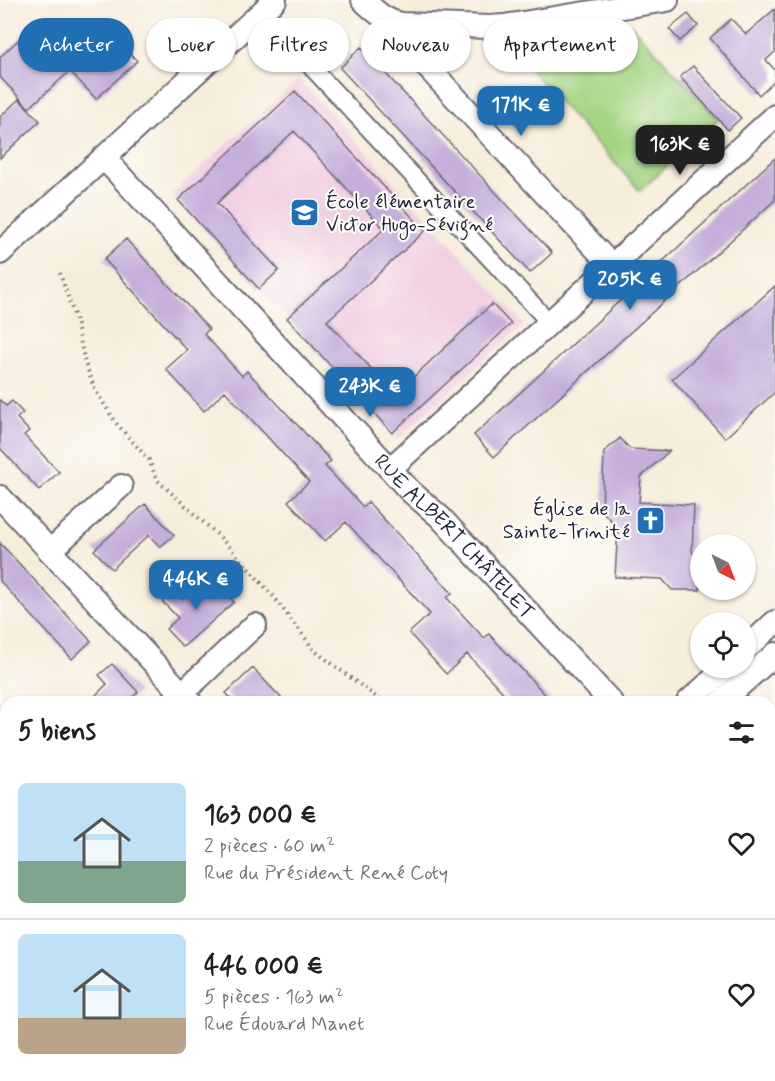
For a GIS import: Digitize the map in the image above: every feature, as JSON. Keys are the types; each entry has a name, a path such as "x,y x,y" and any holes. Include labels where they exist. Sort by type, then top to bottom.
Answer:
{"street":[{"path":"363,0 386,18"},
{"path":"471,27 504,26 667,0"},
{"path":"0,253 268,6 550,323"},
{"path":"432,72 612,266"},
{"path":"390,470 775,116"},
{"name":"RUE ALBERT CHÂTELET","path":"104,158 390,470 440,517 605,696"},
{"path":"50,551 121,486"},
{"path":"0,497 179,696"},
{"path":"756,640 775,622"},
{"path":"185,696 255,626"},
{"path":"729,696 775,654"},
{"path":"695,696 715,678"}],"path":[{"path":"60,273 76,321 85,363 95,390 116,423 149,460 157,480 220,537 274,597 315,651 375,696"}],"shaded area":[{"path":"299,79 524,324 398,439 172,194"}],"green space":[{"path":"638,33 718,119 640,191 532,72 638,72"}],"building":[{"path":"775,9 775,52 766,60 775,70 775,80 759,95 710,38 731,19 746,34"},
{"path":"688,14 698,26 680,41 669,29"},
{"path":"18,40 18,72 69,72 29,108 0,77 0,57"},
{"path":"361,47 361,72 384,72 552,253 530,273 344,72 349,72 349,59"},
{"path":"693,66 741,118 728,130 680,77"},
{"path":"71,72 125,72 96,99"},
{"path":"295,91 425,231 327,321 395,394 492,304 511,324 392,433 287,318 384,229 294,131 217,203 279,270 259,289 178,200"},
{"path":"19,99 40,121 0,158 0,117"},
{"path":"775,158 775,200 494,457 474,435"},
{"path":"126,239 209,329 204,334 242,376 247,371 331,461 325,466 363,507 368,502 452,593 447,598 484,638 489,634 546,696 506,696 467,654 446,674 409,633 430,614 346,522 325,541 288,501 309,482 225,391 204,411 166,369 187,350 104,259"},
{"path":"775,286 775,392 725,438 672,379"},
{"path":"0,400 6,406 12,401 23,413 17,418 29,431 24,435 59,472 39,490 0,448"},
{"name":"Église de la Sainte-Trinité","path":"620,438 630,449 669,451 641,477 639,502 694,505 693,534 690,534 690,590 672,590 662,579 615,577 618,528 602,511 604,452"},
{"path":"145,504 174,535 160,547 149,535 112,569 94,550"},
{"path":"0,543 91,641 72,659 0,581"},
{"path":"217,582 234,602 183,647 166,629 178,618 162,601 175,589 183,599 197,587 204,594"},
{"path":"112,664 138,692 134,696 95,696 107,684 99,675"},
{"path":"253,668 279,696 229,696 226,693"}],"place":[{"name":"École élémentaire Victor Hugo-Sévigné","path":"305,212"},
{"name":"Église de la Sainte-Trinité","path":"651,520"}]}
